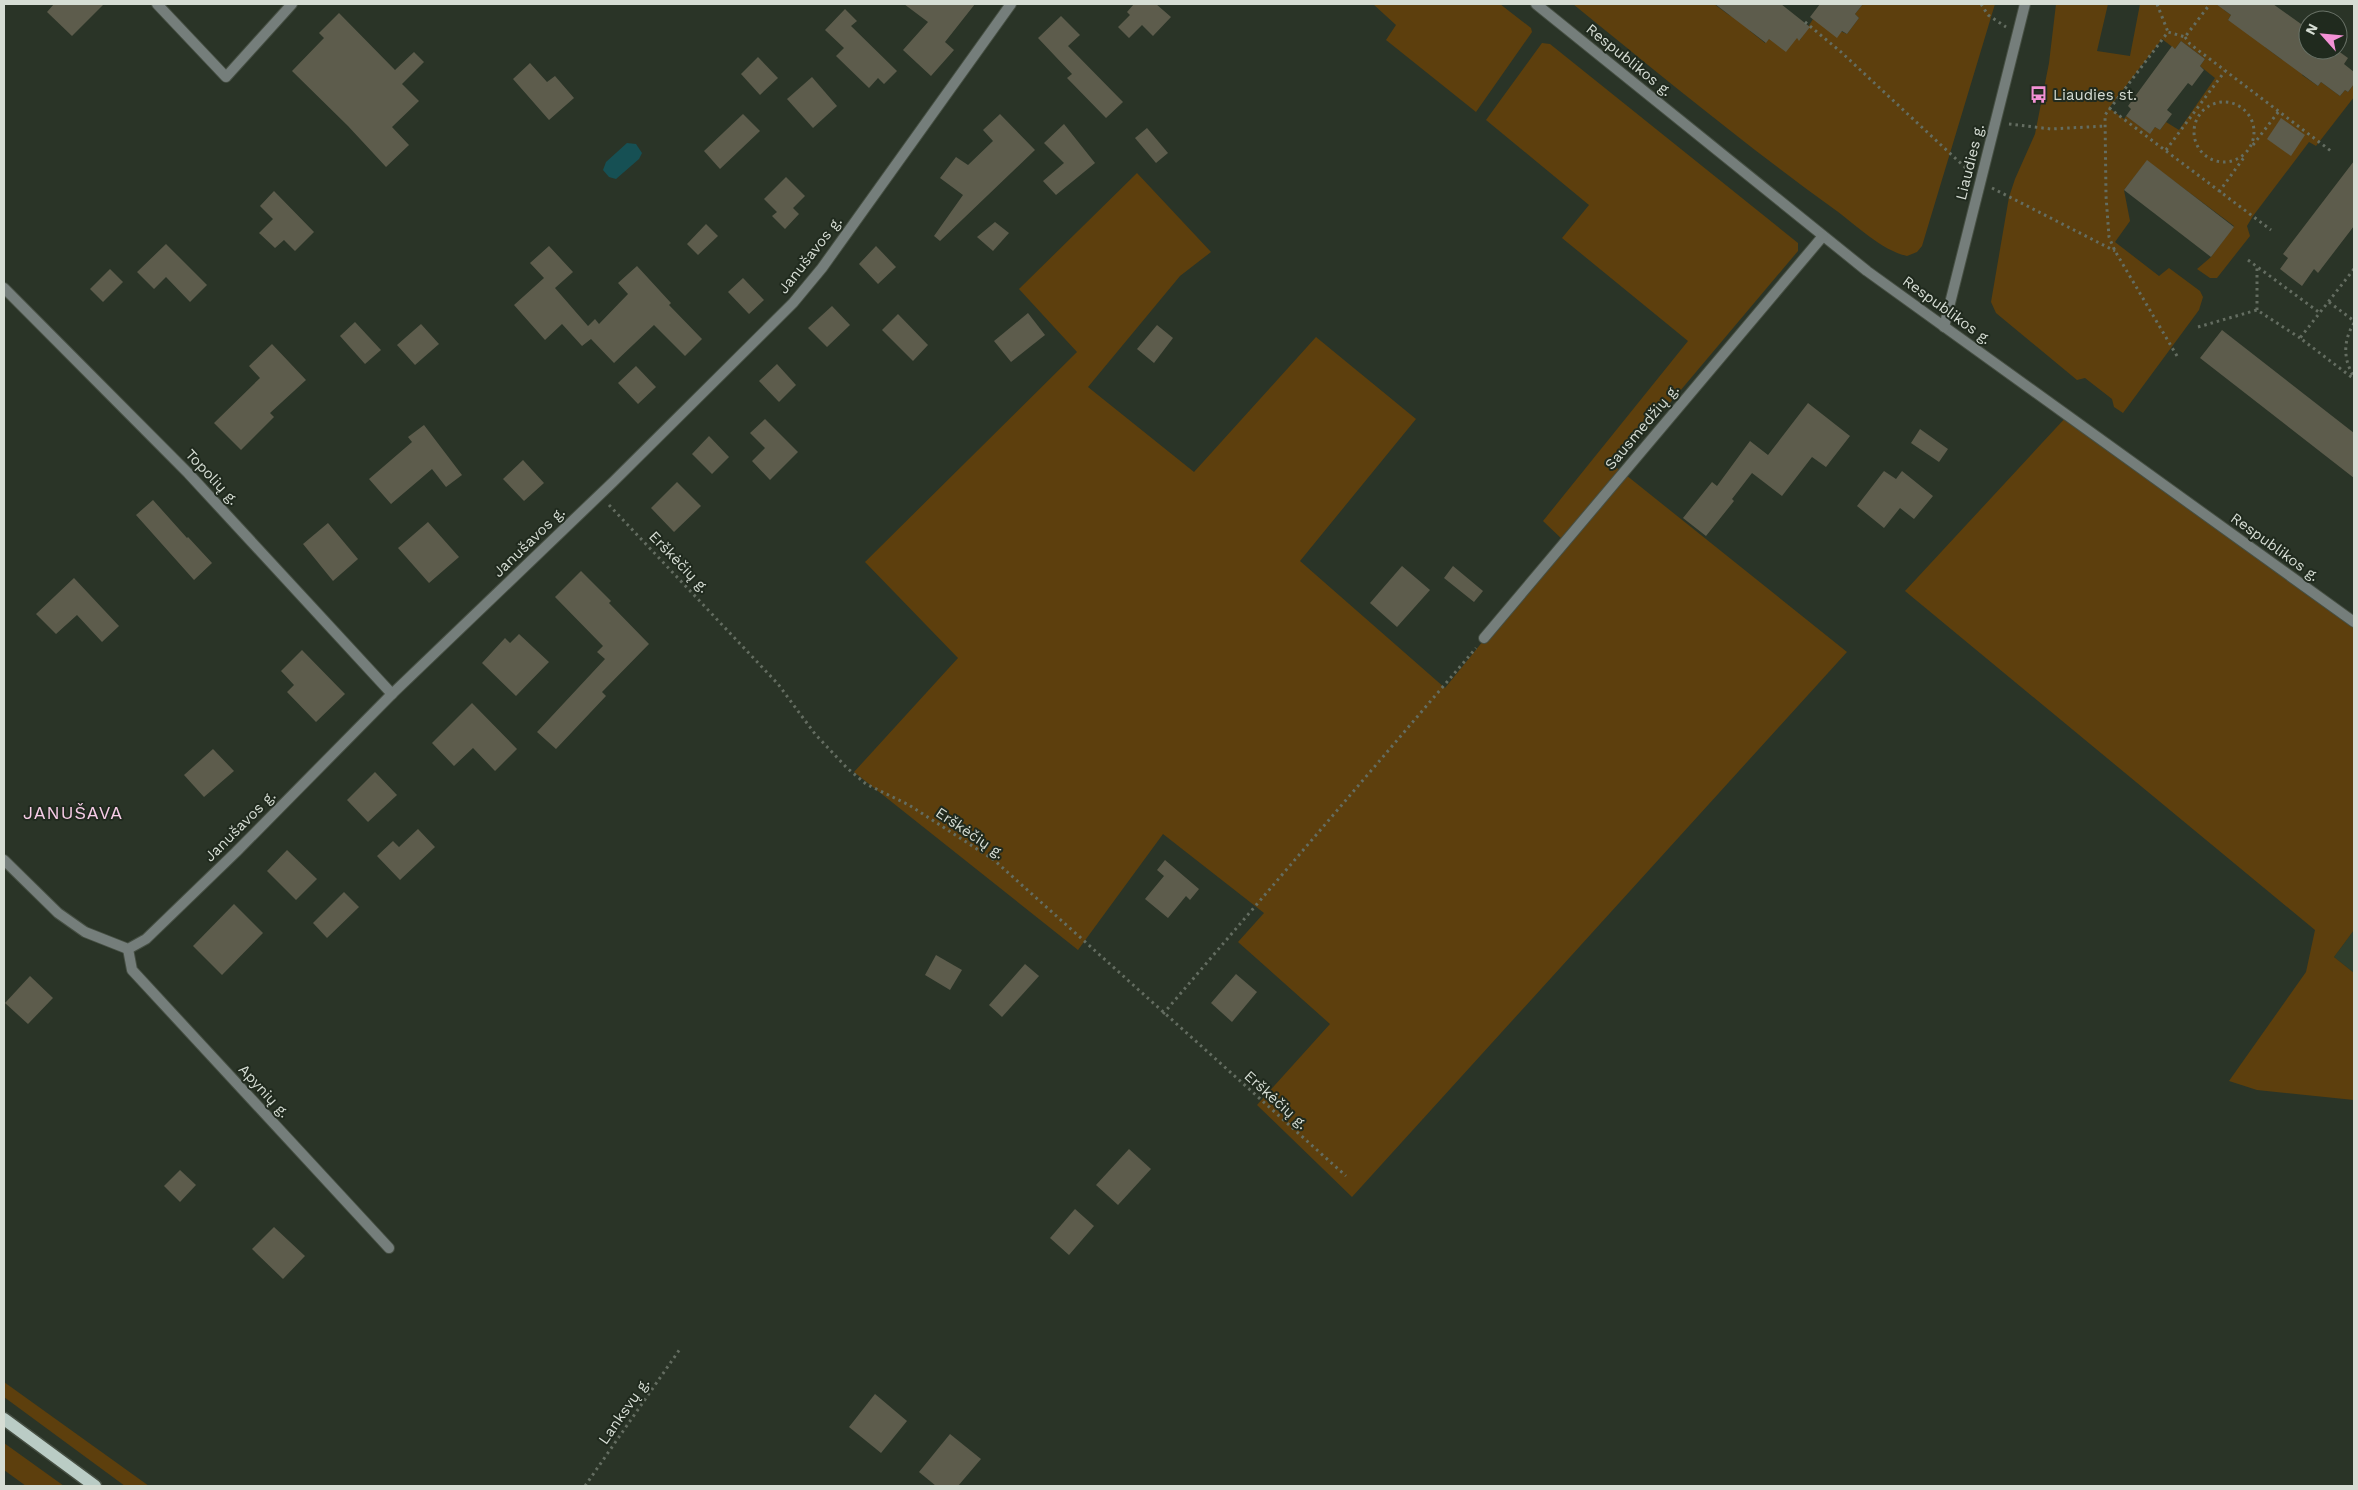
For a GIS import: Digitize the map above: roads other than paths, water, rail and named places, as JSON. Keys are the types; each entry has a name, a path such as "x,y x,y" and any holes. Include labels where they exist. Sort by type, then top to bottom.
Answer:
{"main road":[{"path":"4,1420 95,1486"}],"street":[{"path":"157,4 226,76 292,4"},
{"name":"Janušavos g.","path":"128,949 146,940 167,921 392,694 599,495 793,303 1011,4"},
{"name":"Respublikos g.","path":"1536,4 1823,236 1944,326 2352,616"},
{"name":"Liaudies g.","path":"1944,326 1996,123 2024,4"},
{"name":"Sausmedžių g.","path":"1484,638 1823,236"},
{"name":"Topolių g.","path":"4,288 188,473 392,694"},
{"path":"4,860 58,914 85,932 128,949"},
{"name":"Apynių g.","path":"128,949 132,970 389,1248"}],"water":[{"path":"627,143 636,144 642,153 639,159 616,179 609,177 603,170 606,162"}],"place":[{"name":"Liaudies st.","path":"2039,95"}],"district":[{"name":"JANUŠAVA","path":"73,813"}]}
